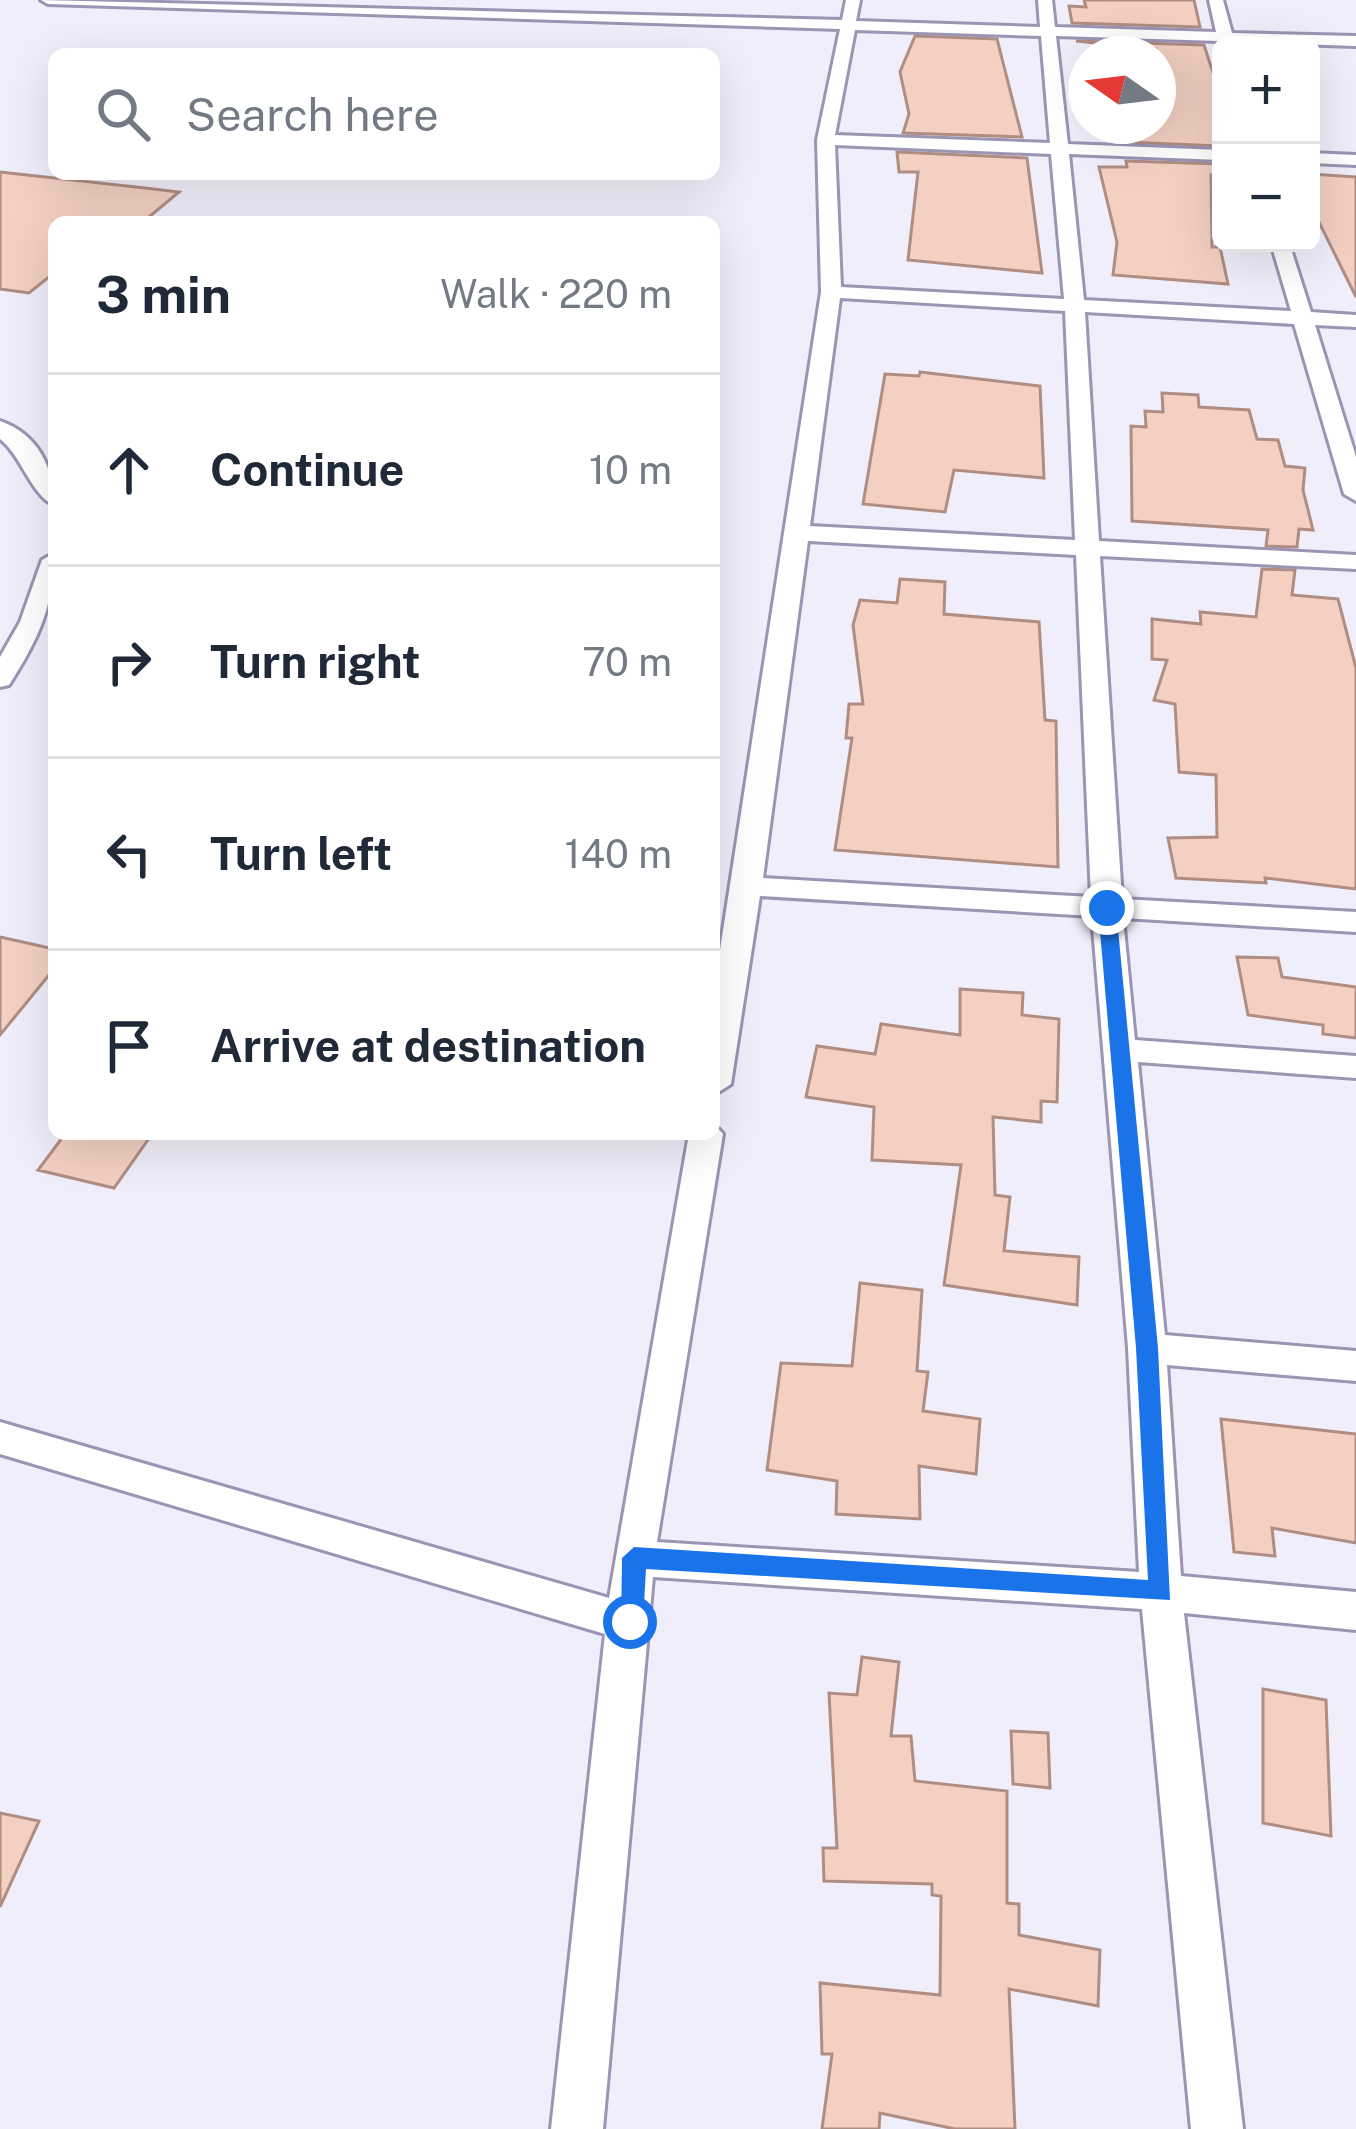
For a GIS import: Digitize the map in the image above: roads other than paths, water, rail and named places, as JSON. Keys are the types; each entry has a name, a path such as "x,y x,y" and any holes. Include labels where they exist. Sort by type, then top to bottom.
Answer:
{"street":[{"path":"48,0 586,8 740,20 851,12 1212,40"},
{"path":"740,20 747,0"},
{"path":"1045,0 1075,309 1107,908 1147,1348 1161,1592 1217,2129"},
{"path":"1216,0 1225,36"},
{"path":"720,1048 800,533 831,292 826,140 851,12"},
{"path":"1320,41 1356,41"},
{"path":"826,140 1212,155"},
{"path":"1320,158 1356,160"},
{"path":"1283,252 1356,494"},
{"path":"831,292 1356,321"},
{"path":"0,428 28,450 48,487"},
{"path":"800,533 1356,562"},
{"path":"0,679 33,622 48,578"},
{"path":"747,886 1356,922"},
{"path":"1122,1050 1356,1067"},
{"path":"577,2129 634,1558 705,1140"},
{"path":"1147,1348 1356,1366"},
{"path":"0,1438 630,1622"},
{"path":"634,1558 1161,1592 1356,1611"}]}
